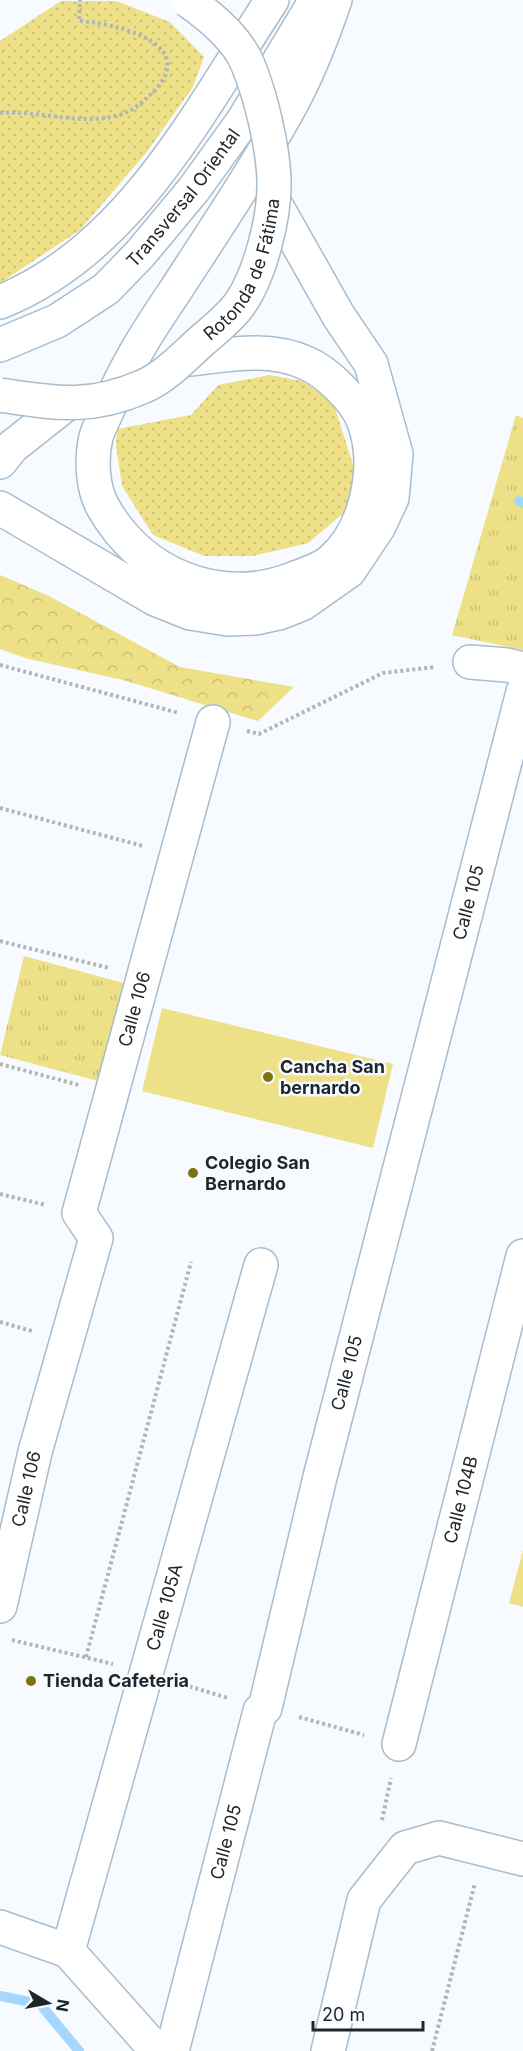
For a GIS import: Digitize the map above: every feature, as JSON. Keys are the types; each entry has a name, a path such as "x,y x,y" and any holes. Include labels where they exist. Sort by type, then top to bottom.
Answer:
{"street":[{"name":"Rotonda de Fátima","path":"0,395 65,405 99,400 144,386 182,360 239,306 259,266 273,200 274,179 264,122 248,64 216,20 187,0"},
{"name":"Transversal Oriental","path":"0,302 20,294 75,260 127,211 166,160 272,0"},
{"name":"Transversal Oriental","path":"0,345 57,321 106,289 140,254 194,189 243,121 316,0"},
{"path":"273,200 338,315 371,364 374,418 369,486 366,505 353,532 330,562 274,586 256,590 231,589 177,577 123,538 100,504 93,471 96,437 122,376 146,333 288,110 320,46 335,0"},
{"path":"0,508 172,607 228,619 256,618 302,604 349,571 370,541 392,498 396,454 374,418 334,380 307,363 263,352 182,360"},
{"path":"0,462 13,446 65,405"},
{"path":"470,662 507,665 523,669"},
{"name":"Calle 105","path":"172,2051 260,1711 265,1708 320,1477 523,692"},
{"name":"Calle 106","path":"0,1606 35,1452 96,1238 79,1213 213,722"},
{"name":"Calle 104B","path":"399,1744 523,1256"},
{"name":"Calle 105A","path":"68,1951 148,1674 261,1265"},
{"path":"328,2051 364,1900 405,1848 439,1838 523,1860"},
{"path":"0,1927 68,1951 157,2051"}],"path":[{"path":"0,113 20,112 94,119 136,108 160,84 167,64 163,51 153,41 108,23 79,21 80,0"},
{"path":"0,665 259,734 383,673 470,662"},
{"path":"0,808 176,855"},
{"path":"0,940 144,977"},
{"path":"0,1064 112,1093"},
{"path":"0,1194 79,1213"},
{"path":"86,1657 191,1262"},
{"path":"11,1640 86,1657 399,1744"},
{"path":"432,2051 471,1900"}],"green space":[{"path":"61,1 116,1 170,22 204,57 193,87 146,153 80,230 0,283 0,41"},
{"path":"270,375 302,381 333,401 357,478 345,512 308,543 253,556 204,556 153,535 122,486 116,446 117,429 191,415 218,385"},
{"path":"516,415 523,418 523,650 452,635"},
{"path":"0,575 49,596 180,667 294,687 258,721 123,680 25,658 0,649"},
{"path":"24,956 131,985 102,1082 0,1055"},
{"name":"Cancha San bernardo","path":"162,1008 393,1064 373,1148 142,1091"},
{"path":"523,1550 523,1607 509,1603"}],"waterway":[{"path":"519,501 523,503"},
{"path":"0,1996 40,2004 79,2051"}],"place":[{"name":"Cancha San bernardo","path":"268,1077"},
{"name":"Colegio San Bernardo","path":"193,1173"},
{"name":"Tienda Cafeteria","path":"31,1681"}]}
